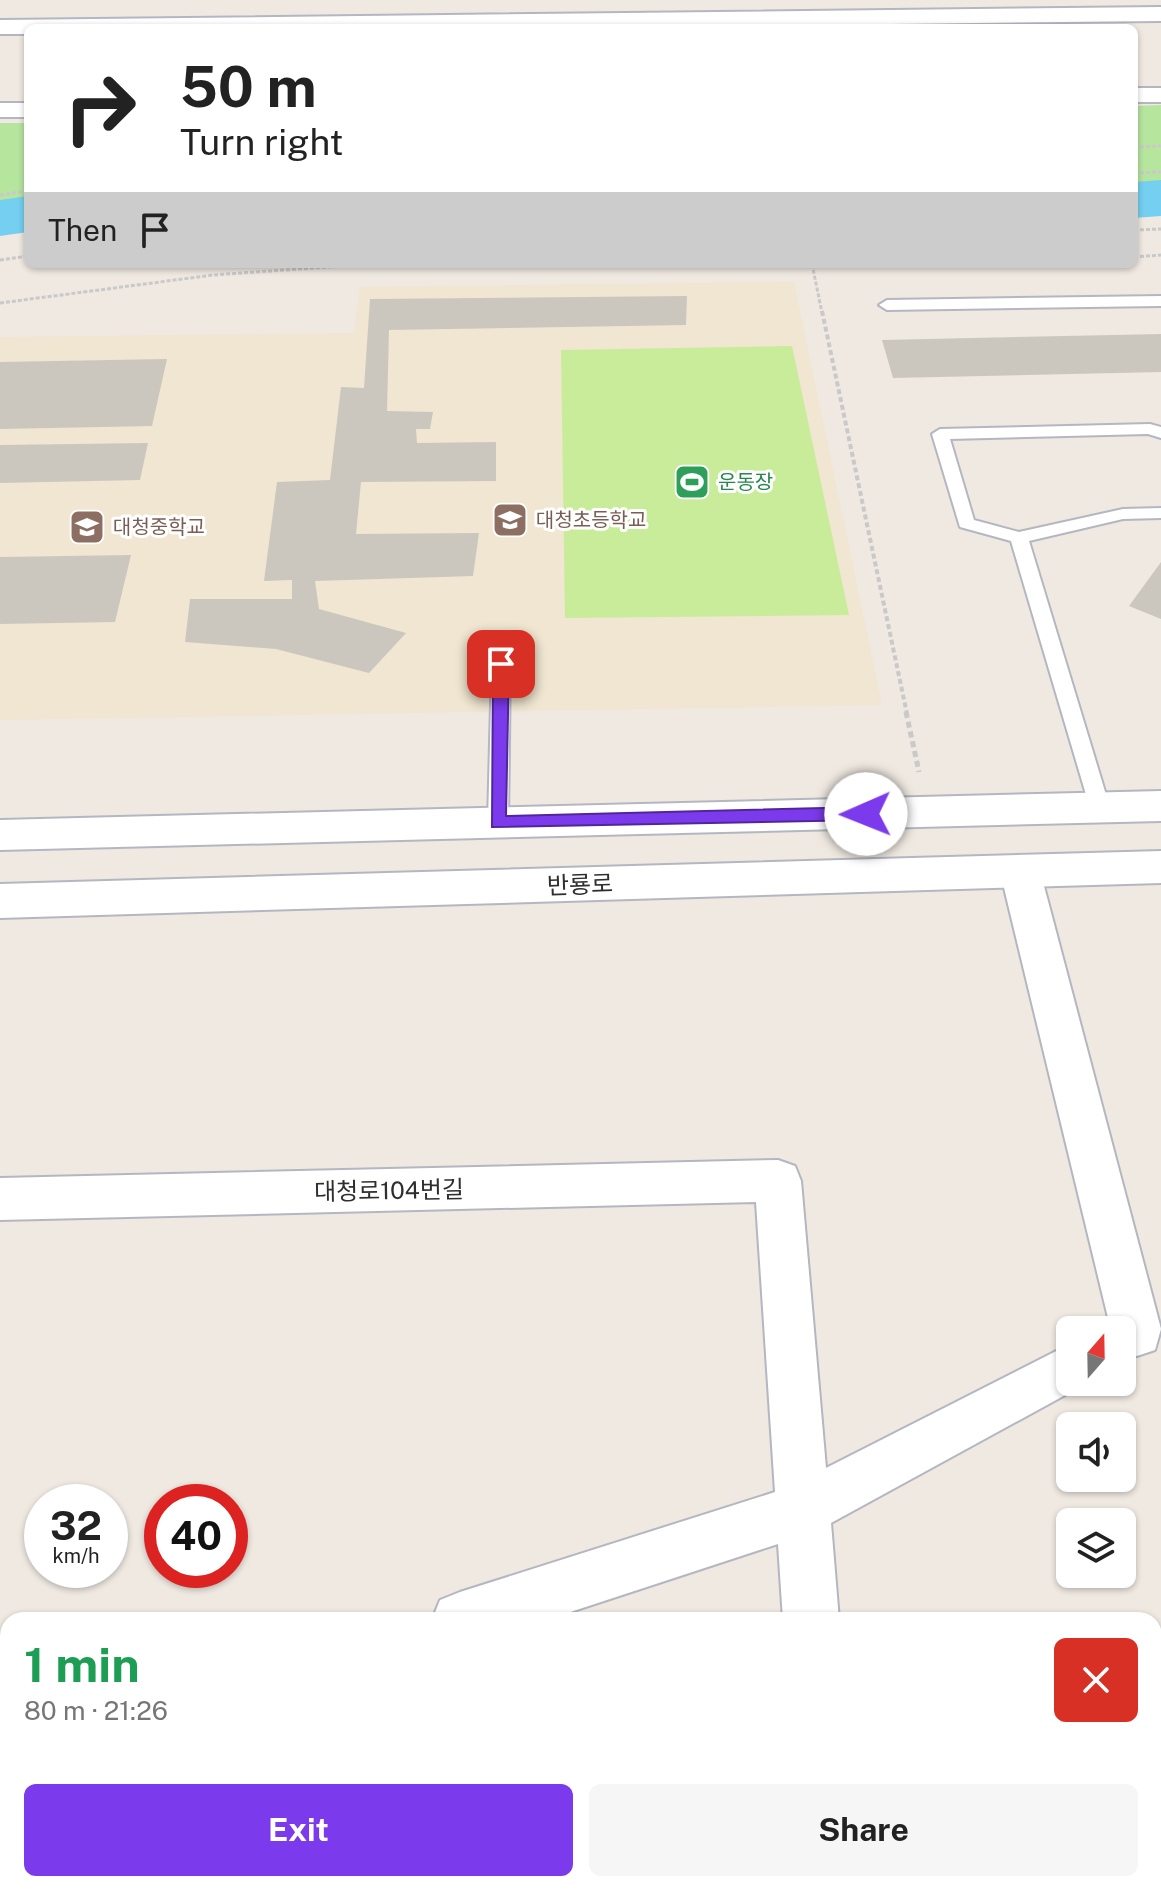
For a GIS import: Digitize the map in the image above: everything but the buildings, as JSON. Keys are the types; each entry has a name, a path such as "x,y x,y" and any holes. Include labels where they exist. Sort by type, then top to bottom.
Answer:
{"street":[{"path":"137,24 457,17 1161,14"},
{"path":"0,27 24,26"},
{"path":"1138,95 1161,95"},
{"path":"0,110 24,110"},
{"path":"0,835 1161,806"},
{"name":"반룡로","path":"0,901 1161,867"},
{"path":"1020,871 1140,1335"},
{"name":"대청로104번길","path":"0,1199 778,1181 801,1510"},
{"path":"485,1612 801,1510 1056,1375"},
{"path":"801,1510 810,1612"}],"lane":[{"path":"887,305 1161,301"},
{"path":"1161,433 1150,429 940,434 966,523 1019,538 1123,514 1161,513"},
{"path":"1019,538 1100,808"},
{"path":"498,823 501,664"}],"path":[{"path":"1138,147 1161,146"},
{"path":"1138,173 1161,172"},
{"path":"0,195 24,192"},
{"path":"1138,230 1161,229"},
{"path":"1138,257 1161,255"},
{"path":"0,260 24,257"},
{"path":"0,303 213,275 314,268"},
{"path":"813,268 920,775"}],"shaded area":[{"name":"대청초등학교","path":"794,282 882,705 0,720 0,337 354,333 360,287"}],"green space":[{"path":"1161,105 1161,184 1138,185 1138,106"},
{"path":"0,123 24,123 24,208 0,211"},
{"name":"운동장","path":"792,346 849,615 565,618 561,350"}],"waterway":[{"path":"1138,200 1161,198"},
{"path":"0,218 24,215"}],"place":[{"name":"운동장","path":"692,482"},
{"name":"대청초등학교","path":"510,520"},
{"name":"대청중학교","path":"87,527"}],"route":[{"path":"501,664 498,823 866,814"}]}
